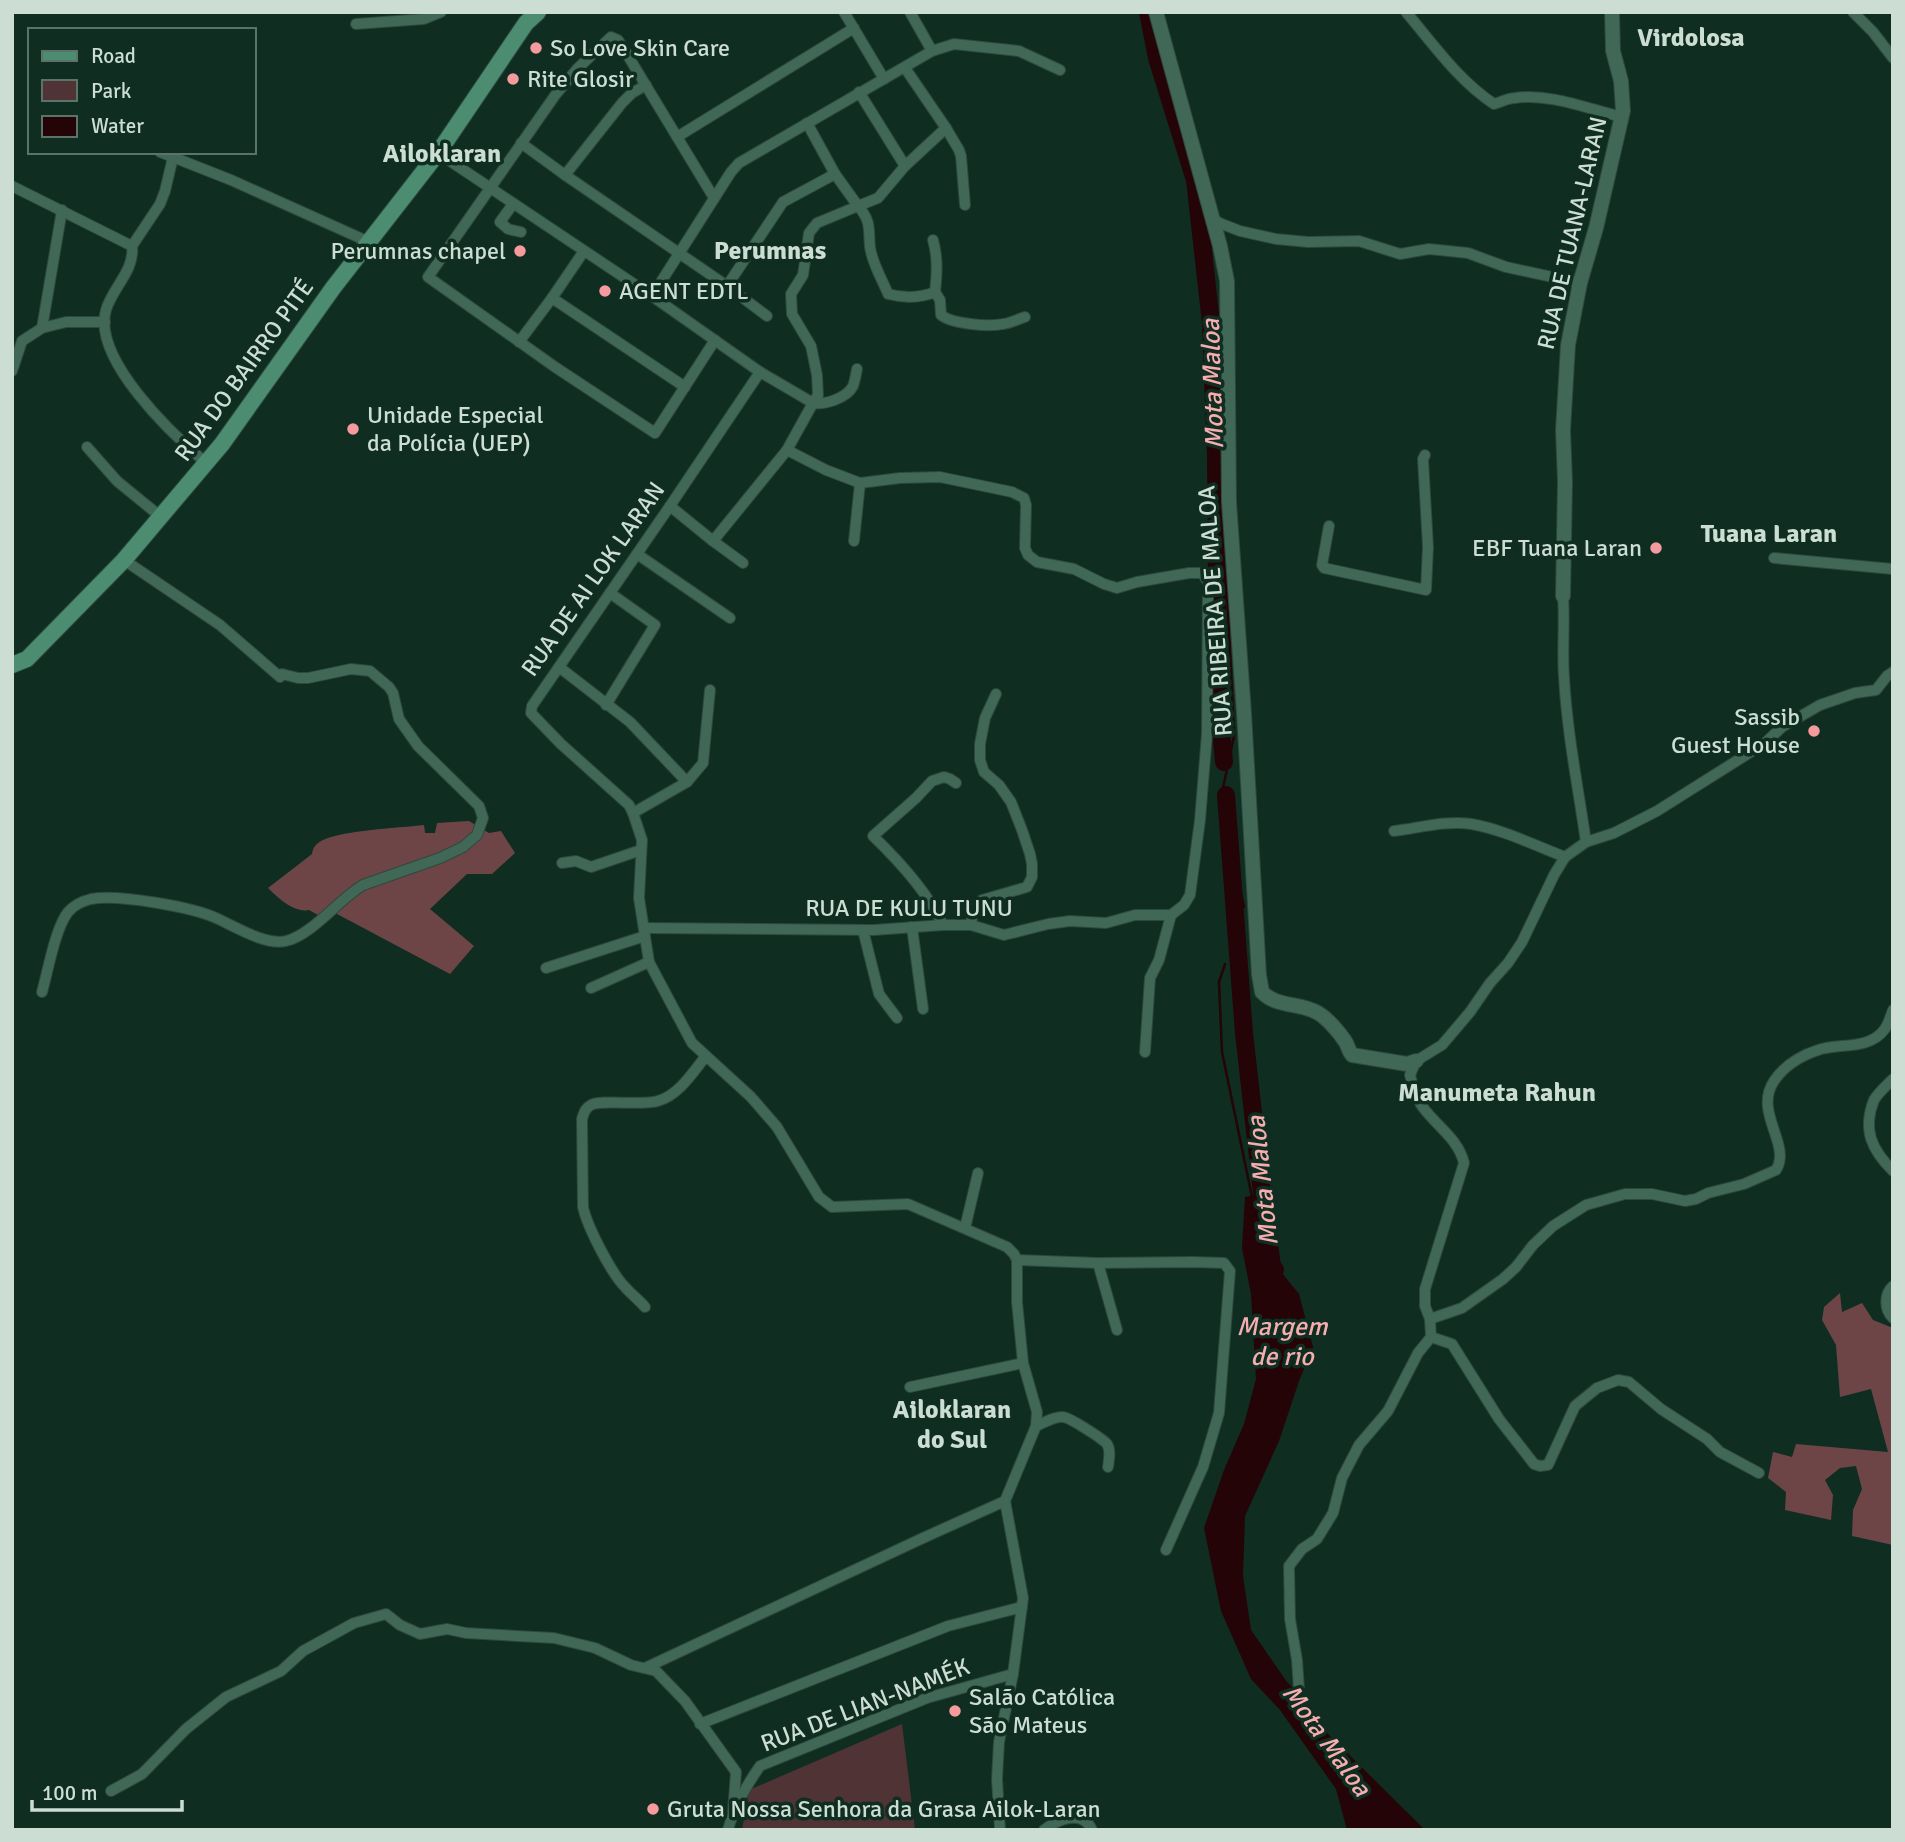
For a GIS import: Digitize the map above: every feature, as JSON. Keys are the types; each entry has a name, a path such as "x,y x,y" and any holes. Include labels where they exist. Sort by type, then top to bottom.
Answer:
{"main road":[{"name":"RUA DO BAIRRO PITÉ","path":"12,665 27,659 124,560 228,436 333,288 438,153 530,16"}],"street":[{"path":"356,24 424,19 441,12"},
{"path":"844,12 884,79"},
{"name":"RUA RIBEIRA DE MALOA","path":"1156,12 1227,281 1230,541 1262,992 1275,1002 1299,1005 1320,1014 1347,1043 1348,1050 1353,1055 1407,1064 1416,1061"},
{"path":"1406,12 1450,66 1475,92 1494,104 1515,97 1546,98 1580,104 1622,117"},
{"name":"RUA DE TUANA-LARAN","path":"1586,842 1568,737 1563,673 1563,430 1568,345 1580,283 1596,229 1623,111 1621,81 1613,51 1612,12"},
{"path":"1853,12 1893,58"},
{"path":"916,14 932,51"},
{"path":"677,137 854,28"},
{"path":"714,198 614,37 608,39 578,68 556,94 428,277 654,433 715,340"},
{"path":"652,296 739,163 932,51 954,44 1013,50 1027,53 1060,70"},
{"path":"905,68 959,150 965,205"},
{"path":"565,175 622,103 646,85"},
{"path":"859,92 905,166"},
{"path":"807,123 835,174 866,215 870,226 870,247 888,294 900,297 935,292"},
{"path":"713,541 787,450 818,396 811,346 792,314 791,294 803,275 809,233 817,223 878,198 905,166 946,128"},
{"path":"521,143 767,316"},
{"path":"438,153 652,296 760,372 813,403 820,404 846,395 853,386 857,369"},
{"path":"165,154 231,180 369,242"},
{"path":"173,157 166,191 132,246 133,254 129,267 105,311 105,322 108,344 117,366 181,442 206,463"},
{"path":"727,286 783,202 835,174"},
{"path":"12,186 132,246"},
{"path":"513,204 500,222 508,229 521,232"},
{"path":"42,328 62,210"},
{"path":"1212,219 1240,231 1276,239 1308,242 1359,241 1400,254 1429,250 1468,253 1506,267 1580,283"},
{"path":"933,240 937,273 935,292 940,300 942,315 947,320 1002,325 1025,317"},
{"path":"519,342 584,251"},
{"path":"552,298 685,387"},
{"path":"12,371 22,341 42,328 66,322 105,322"},
{"name":"RUA DE AI LOK LARAN","path":"760,372 532,705 531,712 561,744 629,805 642,840 639,898 649,962 692,1043 751,1097 777,1127 819,1197 832,1207 908,1204 1007,1247 1017,1260"},
{"path":"87,447 117,481 161,517"},
{"path":"787,450 825,470 860,483 900,478 940,478 1012,492 1024,498 1026,505 1025,548 1028,555 1037,562 1074,569 1104,584 1117,588 1136,582 1202,573 1208,582 1207,734 1204,784 1190,895 1184,905 1171,915 1159,960 1150,978 1146,1052"},
{"path":"1329,526 1322,565 1324,568 1426,590 1428,547 1423,459 1425,455"},
{"path":"854,541 860,483"},
{"path":"670,506 743,563"},
{"path":"637,554 730,618"},
{"path":"1774,558 1893,569"},
{"path":"42,992 64,919 69,910 79,903 92,899 114,898 184,907 202,912 255,936 285,942 308,930 352,892 363,886 463,847 477,835 482,822 482,812 476,801 418,746 399,719 393,693 376,675 370,671 351,670 308,678 282,674 280,677 220,625 124,560"},
{"path":"606,705 655,625 610,593"},
{"path":"559,667 630,722 687,782"},
{"path":"1299,1690 1290,1619 1289,1566 1302,1549 1317,1539 1333,1513 1342,1478 1359,1445 1388,1411 1418,1353 1431,1337 1430,1319 1425,1306 1425,1289 1464,1163 1461,1151 1422,1106 1416,1095 1410,1075 1416,1061 1442,1045 1508,962 1522,942 1565,857 1586,842 1614,833 1657,811 1820,705 1876,690 1893,672"},
{"path":"633,813 687,782 703,762 710,690"},
{"path":"971,926 973,909 982,900 1027,887 1032,877 1030,854 1011,802 999,785 984,772 980,760 985,718 996,694"},
{"path":"943,925 928,898 873,836 932,781 944,777 956,783"},
{"path":"1394,831 1451,823 1471,824 1565,857"},
{"path":"562,863 576,861 592,867 641,850"},
{"name":"RUA DE KULU TUNU","path":"546,968 644,932 863,930 943,925 971,926 1004,935 1048,924 1106,923 1135,915 1171,915"},
{"path":"912,927 923,1009"},
{"path":"863,930 879,994 897,1018"},
{"path":"591,988 649,962"},
{"path":"1430,1319 1462,1308 1488,1290 1516,1267 1533,1245 1553,1226 1586,1205 1625,1194 1653,1194 1685,1201 1696,1199 1708,1193 1744,1184 1776,1170 1780,1150 1770,1122 1768,1097 1772,1083 1789,1064 1819,1049 1874,1039 1883,1032 1893,1010"},
{"path":"645,1307 610,1268 585,1216 582,1119 589,1106 597,1103 644,1103 658,1101 670,1095 706,1056"},
{"path":"1893,1079 1875,1099 1870,1125 1872,1143 1878,1157 1893,1171"},
{"path":"964,1228 978,1172"},
{"path":"1000,1830 997,1779 999,1742 1013,1674 1023,1598 1005,1501 1036,1426 1037,1412 1023,1363 1017,1302 1017,1260 1193,1262 1224,1264 1230,1271 1219,1413 1203,1467 1166,1550"},
{"path":"1098,1263 1117,1330"},
{"path":"1893,1286 1889,1290 1886,1305 1893,1318"},
{"path":"1431,1337 1452,1344 1499,1419 1534,1464 1548,1465 1576,1406 1597,1388 1618,1380 1629,1381 1661,1409 1707,1439 1720,1452 1759,1473"},
{"path":"910,1387 1023,1363"},
{"path":"1036,1426 1065,1417 1079,1424 1107,1444 1110,1453 1108,1467"},
{"path":"645,1668 1005,1501"},
{"path":"700,1724 948,1626 1022,1607"},
{"path":"111,1791 142,1774 186,1729 226,1697 281,1671 303,1651 354,1623 386,1614 400,1625 420,1634 447,1629 466,1633 554,1638 595,1648 631,1665 656,1671 685,1701 736,1772 733,1812"},
{"name":"RUA DE LIAN-NAMÉK","path":"728,1830 733,1812 760,1766 927,1698 1013,1674"},
{"path":"1044,1830 1062,1820 1081,1817 1088,1822 1092,1830"}],"green space":[{"path":"902,1724 915,1830 742,1830 749,1790"}],"shaded area":[{"path":"469,821 489,833 501,831 515,853 492,874 467,874 430,909 474,946 450,974 337,914 318,915 309,910 292,907 268,888 312,854 316,845 325,839 351,833 424,825 425,833 435,833 437,823"},
{"path":"1840,1293 1842,1312 1862,1303 1873,1320 1893,1328 1893,1545 1852,1536 1853,1510 1862,1489 1856,1466 1840,1468 1825,1480 1833,1495 1831,1520 1785,1510 1786,1492 1768,1478 1773,1452 1792,1457 1796,1444 1888,1452 1871,1389 1840,1397 1836,1345 1822,1320 1824,1307"}],"water":[{"name":"Margem de rio","path":"1256,1195 1273,1262 1299,1294 1313,1347 1279,1441 1245,1516 1243,1576 1251,1630 1287,1682 1303,1697 1318,1724 1425,1830 1347,1830 1336,1789 1280,1710 1251,1679 1221,1611 1204,1528 1224,1470 1244,1424 1256,1379 1251,1294 1242,1248 1245,1197"}],"waterway":[{"name":"Mota Maloa","path":"1148,12 1157,58 1195,180 1211,323 1216,456 1218,697 1224,762"},
{"name":"Mota Maloa","path":"1210,235 1222,488"},
{"path":"1223,821 1219,807 1234,736 1224,526"},
{"name":"Mota Maloa","path":"1226,795 1244,1033 1261,1184 1272,1266 1275,1270"},
{"path":"1241,894 1244,907"},
{"path":"1225,964 1219,982 1222,1052 1252,1197"}],"place":[{"name":"So Love Skin Care","path":"536,48"},
{"name":"Rite Glosir","path":"513,79"},
{"name":"Perumnas chapel","path":"520,251"},
{"name":"AGENT EDTL","path":"605,291"},
{"name":"Unidade Especial da Polícia (UEP)","path":"353,429"},
{"name":"EBF Tuana Laran","path":"1656,548"},
{"name":"Sassib Guest House","path":"1814,731"},
{"name":"Salão Católica São Mateus","path":"955,1711"},
{"name":"Gruta Nossa Senhora da Grasa Ailok-Laran","path":"653,1809"}],"district":[{"name":"Virdolosa","path":"1691,37"},
{"name":"Ailoklaran","path":"442,153"},
{"name":"Perumnas","path":"770,250"},
{"name":"Tuana Laran","path":"1769,533"},
{"name":"Manumeta Rahun","path":"1497,1092"},
{"name":"Ailoklaran do Sul","path":"952,1424"}]}
